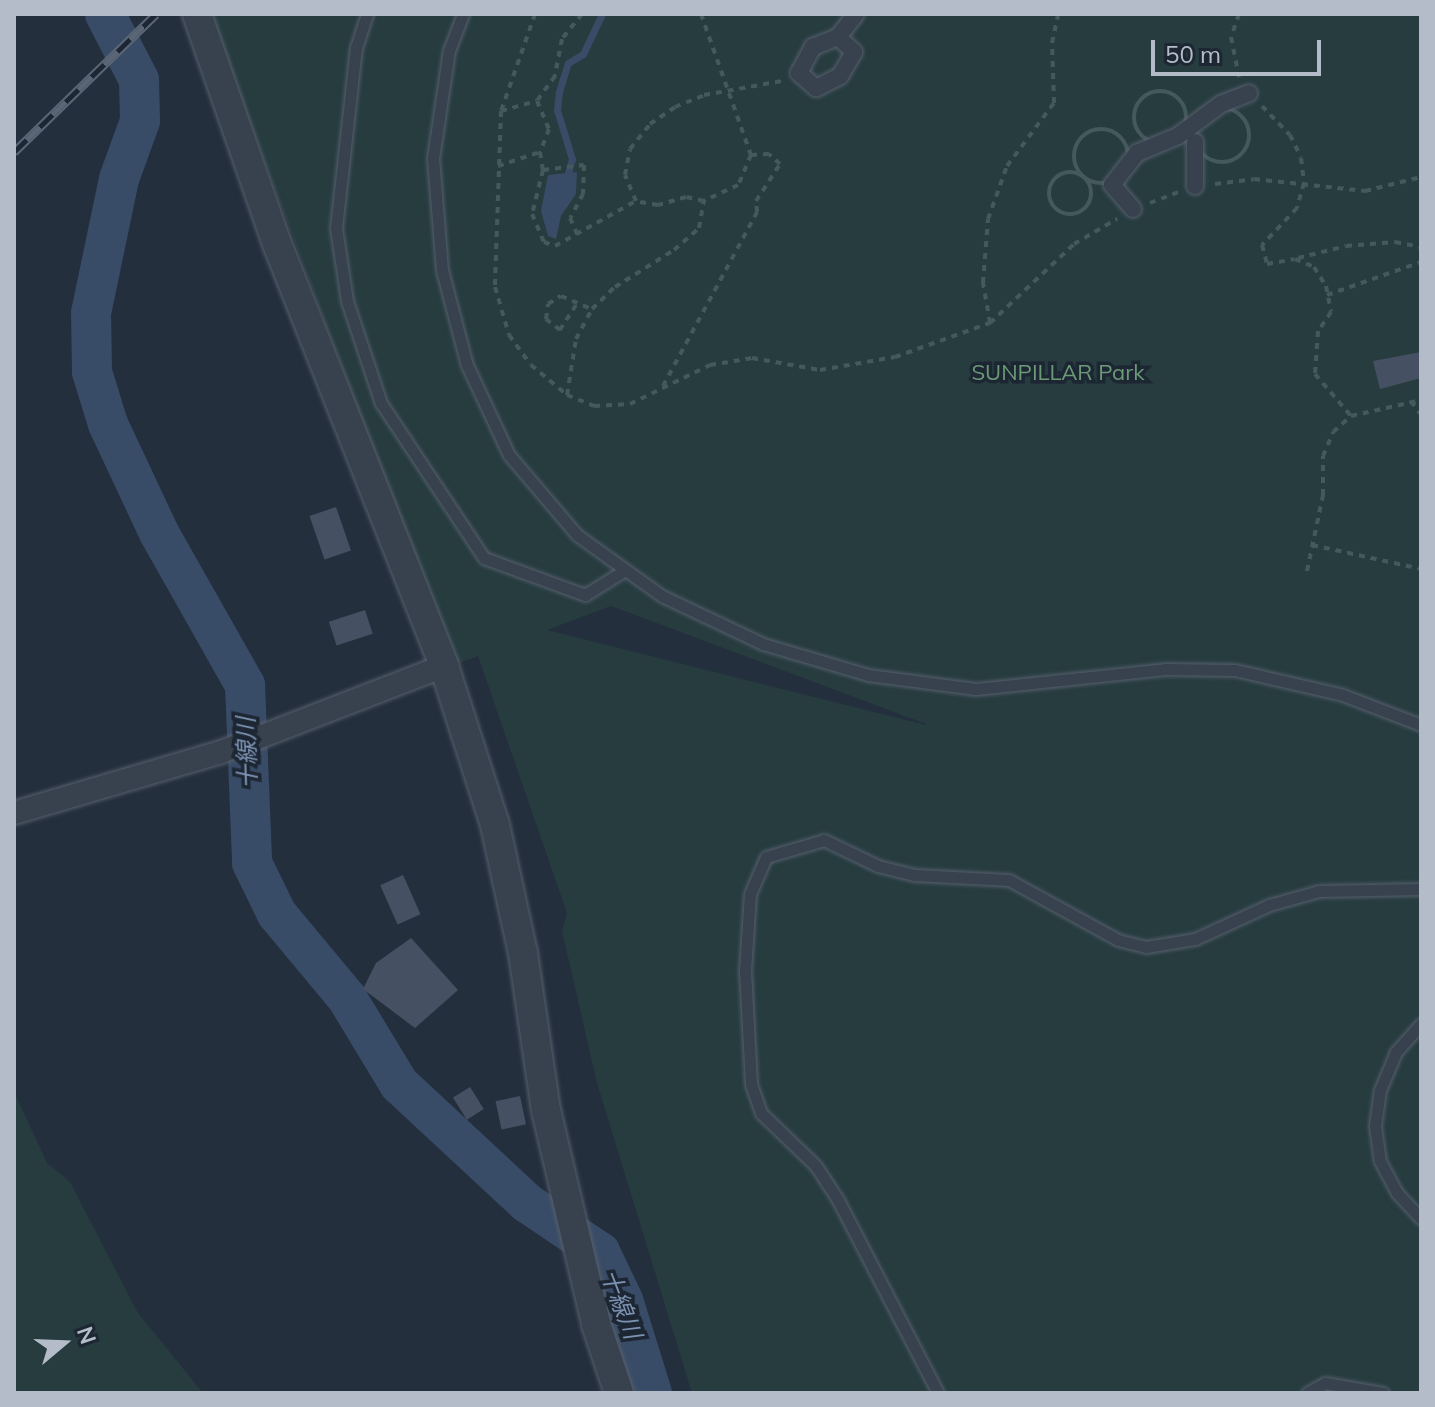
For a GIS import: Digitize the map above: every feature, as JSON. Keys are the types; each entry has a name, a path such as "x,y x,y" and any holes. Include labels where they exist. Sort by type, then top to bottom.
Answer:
{"street":[{"path":"197,14 278,246 444,666 495,825 566,1202 619,1393"},
{"path":"838,37 854,52 840,76 816,88 799,73 813,47 838,37 856,14"},
{"path":"1133,209 1112,185 1137,153 1178,136 1208,111 1249,93"},
{"path":"1195,142 1195,186"},
{"path":"14,813 221,752 444,666"}],"lane":[{"path":"367,14 356,47 336,228 347,301 381,403 484,558 585,595 625,570"},
{"path":"463,14 449,50 433,158 442,270 467,365 509,455 577,535 662,596 763,644 868,675 976,689 1165,669 1235,670 1343,695 1421,725"},
{"path":"938,1393 838,1200 816,1166 761,1113 756,1098 745,971 750,894 766,857 824,840 878,866 915,875 1009,880 1118,940 1146,947 1195,939 1269,905 1319,891 1421,889"},
{"path":"1421,1024 1396,1052 1380,1090 1375,1126 1380,1161 1397,1193 1421,1219"},
{"path":"1307,1393 1325,1383 1383,1393"}],"path":[{"path":"535,14 501,111 495,287 509,335 531,365 567,395 594,406 630,404 710,365 752,358 820,370 895,357 990,323 1074,244 1133,209 1195,186 1254,179 1365,191 1421,177"},
{"path":"501,111 537,101 555,76 562,39 582,14"},
{"path":"537,101 549,129 540,152 543,170 532,214 544,242 555,246 578,236 636,201 704,201 738,185 751,155 701,14"},
{"path":"990,323 983,283 988,219 1007,166 1054,103 1052,43 1058,14"},
{"path":"636,201 625,175 630,149 650,124 704,95 755,88 799,73"},
{"path":"1164,91 1179,98 1186,113 1178,136 1153,142 1139,132 1134,115 1141,100 1164,91"},
{"path":"1226,108 1243,117 1249,144 1237,158 1221,163 1205,156 1195,142 1197,125 1208,111 1226,108"},
{"path":"1085,178 1074,172 1055,178 1049,196 1055,208 1068,214 1087,205 1091,191 1085,178 1075,164 1075,147 1095,129 1119,136 1127,152 1124,169 1102,183 1085,178"},
{"path":"498,166 540,152"},
{"path":"662,387 757,212 756,201 780,164 769,154 751,155"},
{"path":"543,170 584,165 583,194 570,218 578,236"},
{"path":"1304,183 1297,208 1262,245 1267,264 1346,246 1395,242 1421,247"},
{"path":"567,395 576,339 592,309 615,287 674,250 699,228 704,201"},
{"path":"1295,259 1314,267 1331,312 1318,331 1315,374 1351,416"},
{"path":"1327,295 1421,262"},
{"path":"576,305 560,330 546,319 548,304 561,296 576,305 592,309"},
{"path":"1411,400 1421,415"},
{"path":"1307,571 1323,495 1323,456 1333,432 1351,416 1421,400"},
{"path":"1312,545 1421,567"}],"green space":[{"name":"SUNPILLAR Park","path":"209,14 1421,14 1421,1393 692,1393 597,1083 562,931 567,913 478,656 454,665","holes":["611,606 926,725 547,630"]},
{"path":"14,1092 47,1163 70,1182 138,1313 203,1393 14,1393"}],"water":[{"path":"577,172 576,194 561,216 556,239 548,236 541,211 548,175"}],"building":[{"path":"1421,352 1421,378 1380,389 1373,361"},
{"path":"336,507 351,550 325,560 310,516"},
{"path":"365,610 373,634 337,646 329,622"},
{"path":"403,875 420,914 398,924 380,885"},
{"path":"411,938 458,990 415,1028 363,989 376,963"},
{"path":"470,1087 484,1109 467,1120 453,1098"},
{"path":"520,1096 526,1124 502,1130 496,1101"}],"waterway":[{"name":"十線川","path":"105,14 139,80 140,121 119,179 91,313 92,372 108,424 159,533 245,685 252,863 277,914 347,998 399,1084 527,1203 600,1252 623,1300 652,1393"},
{"path":"566,181 572,159 557,110 559,92 568,63 583,54 602,14"}],"railway":[{"path":"14,152 156,14"}]}
